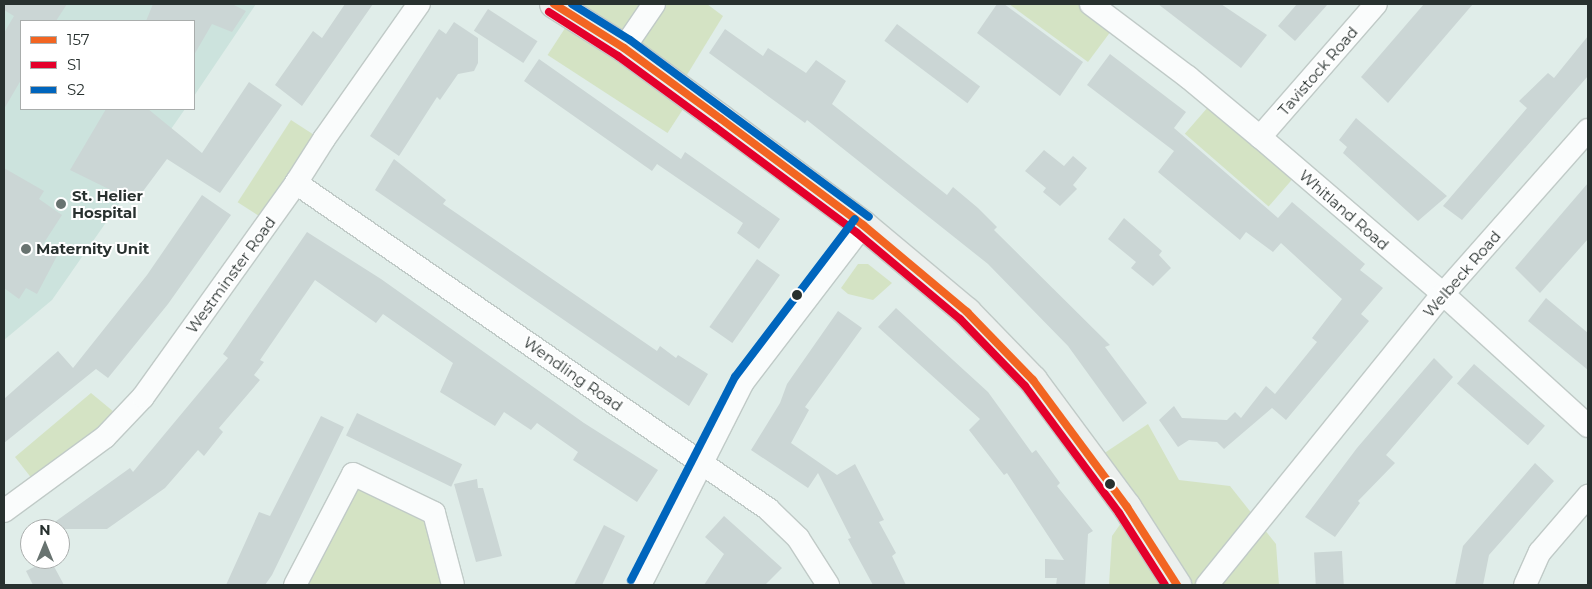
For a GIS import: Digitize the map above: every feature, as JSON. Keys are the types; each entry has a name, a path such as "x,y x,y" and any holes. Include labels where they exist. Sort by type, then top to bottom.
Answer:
{"main road":[{"path":"554,4 624,48 863,225 967,312 1033,380 1127,507 1177,585"}],"street":[{"name":"Westminster Road","path":"4,511 105,436 143,397 296,184 324,138 419,4"},
{"path":"624,48 654,4"},
{"name":"Whitland Road","path":"1091,4 1188,77 1260,137 1443,294 1588,426"},
{"name":"Tavistock Road","path":"1260,137 1376,4"},
{"name":"Welbeck Road","path":"1207,585 1443,294 1588,130"},
{"name":"Wendling Road","path":"296,184 701,463 784,524 811,556 828,585"},
{"path":"640,585 743,382 863,225"},
{"path":"295,585 353,474 434,513 453,585"},
{"path":"1525,585 1540,552 1588,496"}],"shaded area":[{"name":"St. Helier Hospital","path":"4,4 256,4 195,95 195,20 20,20 20,110 184,110 52,300 4,340"}],"green space":[{"path":"566,4 707,4 723,16 682,83"},
{"path":"1009,4 1092,4 1117,23 1088,62"},
{"path":"571,19 691,97 668,133 548,55"},
{"path":"1215,99 1299,172 1269,207 1185,134"},
{"path":"291,120 320,139 267,221 238,202"},
{"path":"858,264 868,264 892,283 873,300 848,294 841,288"},
{"path":"91,393 120,417 36,484 15,457"},
{"path":"1148,424 1179,480 1230,486 1276,544 1279,585 1109,585 1112,536 1133,506 1097,458"},
{"path":"353,474 434,513 453,585 295,585"}],"building":[{"path":"4,4 67,4 57,20 20,20 20,82 4,109 4,33 14,16 4,10"},
{"path":"153,4 232,4 246,11 232,32 212,24 195,53 195,20 146,20"},
{"path":"345,4 373,4 302,106 275,85 313,31 322,38"},
{"path":"997,4 1004,4 1083,62 1060,96 977,33"},
{"path":"1158,4 1221,4 1267,35 1241,68"},
{"path":"1297,4 1328,4 1295,41 1278,26"},
{"path":"1424,4 1473,4 1388,103 1361,77"},
{"path":"488,9 537,41 523,63 474,31"},
{"path":"454,22 478,38 478,63 474,71 458,74 440,100 437,97 399,156 370,136 439,29 446,34"},
{"path":"897,24 980,87 967,103 884,41"},
{"path":"725,29 763,56 768,48 806,73 816,60 846,81 832,104 947,195 953,187 978,208 997,227 994,230 1110,345 1105,347 1147,403 1123,422 1068,346 988,264 807,120 805,123 709,53"},
{"path":"1588,36 1588,76 1462,220 1443,206 1527,108 1519,101 1548,73 1554,78"},
{"path":"1110,54 1186,112 1174,128 1278,218 1292,202 1365,264 1360,270 1383,288 1361,314 1369,321 1286,420 1272,408 1224,449 1217,442 1189,440 1178,447 1159,420 1174,406 1182,418 1227,420 1235,412 1241,418 1266,386 1275,394 1317,342 1312,338 1342,299 1281,243 1273,252 1246,232 1240,240 1158,172 1174,151 1087,85"},
{"path":"539,59 681,159 685,152 780,219 759,249 737,233 743,223 657,164 652,171 524,81"},
{"path":"249,82 282,105 220,193 167,159 135,202 70,170 105,110 149,110 202,153"},
{"path":"1356,118 1447,196 1418,221 1343,153 1347,147 1339,140"},
{"path":"1044,150 1064,166 1073,156 1087,168 1073,185 1077,189 1060,206 1043,192 1046,188 1025,171"},
{"path":"394,159 446,200 443,204 657,351 660,346 676,358 678,355 708,374 689,406 375,190"},
{"name":"Maternity Unit","path":"4,168 44,191 39,199 62,215 42,246 58,254 37,294 26,288 19,299 4,288"},
{"path":"1588,183 1588,239 1540,293 1515,268"},
{"path":"202,195 231,215 168,304 108,378 96,369 4,443 4,399 58,351 73,368 147,275"},
{"path":"1124,218 1162,251 1159,255 1171,268 1153,286 1131,268 1136,262 1108,239"},
{"path":"307,232 381,279 584,423 658,470 637,502 573,460 578,452 537,423 531,430 504,412 495,426 440,392 453,363 383,314 376,323 315,280 260,360 264,362 254,375 260,380 219,428 223,432 204,456 198,450 165,488 107,529 70,529 70,519 59,519 130,468 133,472 228,358 223,354"},
{"path":"757,259 780,275 732,343 709,327"},
{"path":"1546,298 1588,333 1588,370 1528,321"},
{"path":"896,308 988,392 1032,453 1036,450 1060,483 1057,486 1093,531 1088,534 1085,585 1056,585 1057,578 1045,578 1045,559 1064,560 1007,473 1004,475 969,430 980,419 878,327"},
{"path":"838,311 862,328 805,407 809,410 791,443 837,475 855,464 884,520 879,522 896,553 892,556 906,585 873,585 848,539 851,538 818,473 808,488 751,450 780,403 787,384"},
{"path":"1434,358 1453,377 1386,455 1395,463 1358,501 1360,503 1335,537 1305,517 1357,448"},
{"path":"1474,364 1545,426 1528,445 1457,384"},
{"path":"357,413 462,464 451,487 346,435"},
{"path":"321,416 344,427 272,575 265,585 226,585 259,512 270,516"},
{"path":"1535,463 1554,481 1489,555 1483,585 1455,585 1463,546"},
{"path":"477,479 478,488 483,488 502,556 476,562 454,484"},
{"path":"724,516 782,568 765,585 704,585 724,554 705,537"},
{"path":"604,525 625,536 602,585 574,585"},
{"path":"1342,551 1344,585 1316,585 1314,552"},
{"path":"30,569 55,569 64,585 33,585 26,571"}],"transit line":[{"name":"157","path":"554,4 624,48 721,119 863,225 967,312 1033,380 1127,507 1177,585"},
{"name":"S2","path":"572,4 630,40 869,217"},
{"name":"S1","path":"549,12 618,56 857,233 960,319 1025,386 1119,513 1165,585"},
{"name":"S2","path":"631,580 735,377 855,219"}],"place":[{"name":"St. Helier Hospital","path":"61,204"},
{"name":"Maternity Unit","path":"26,249"}]}
